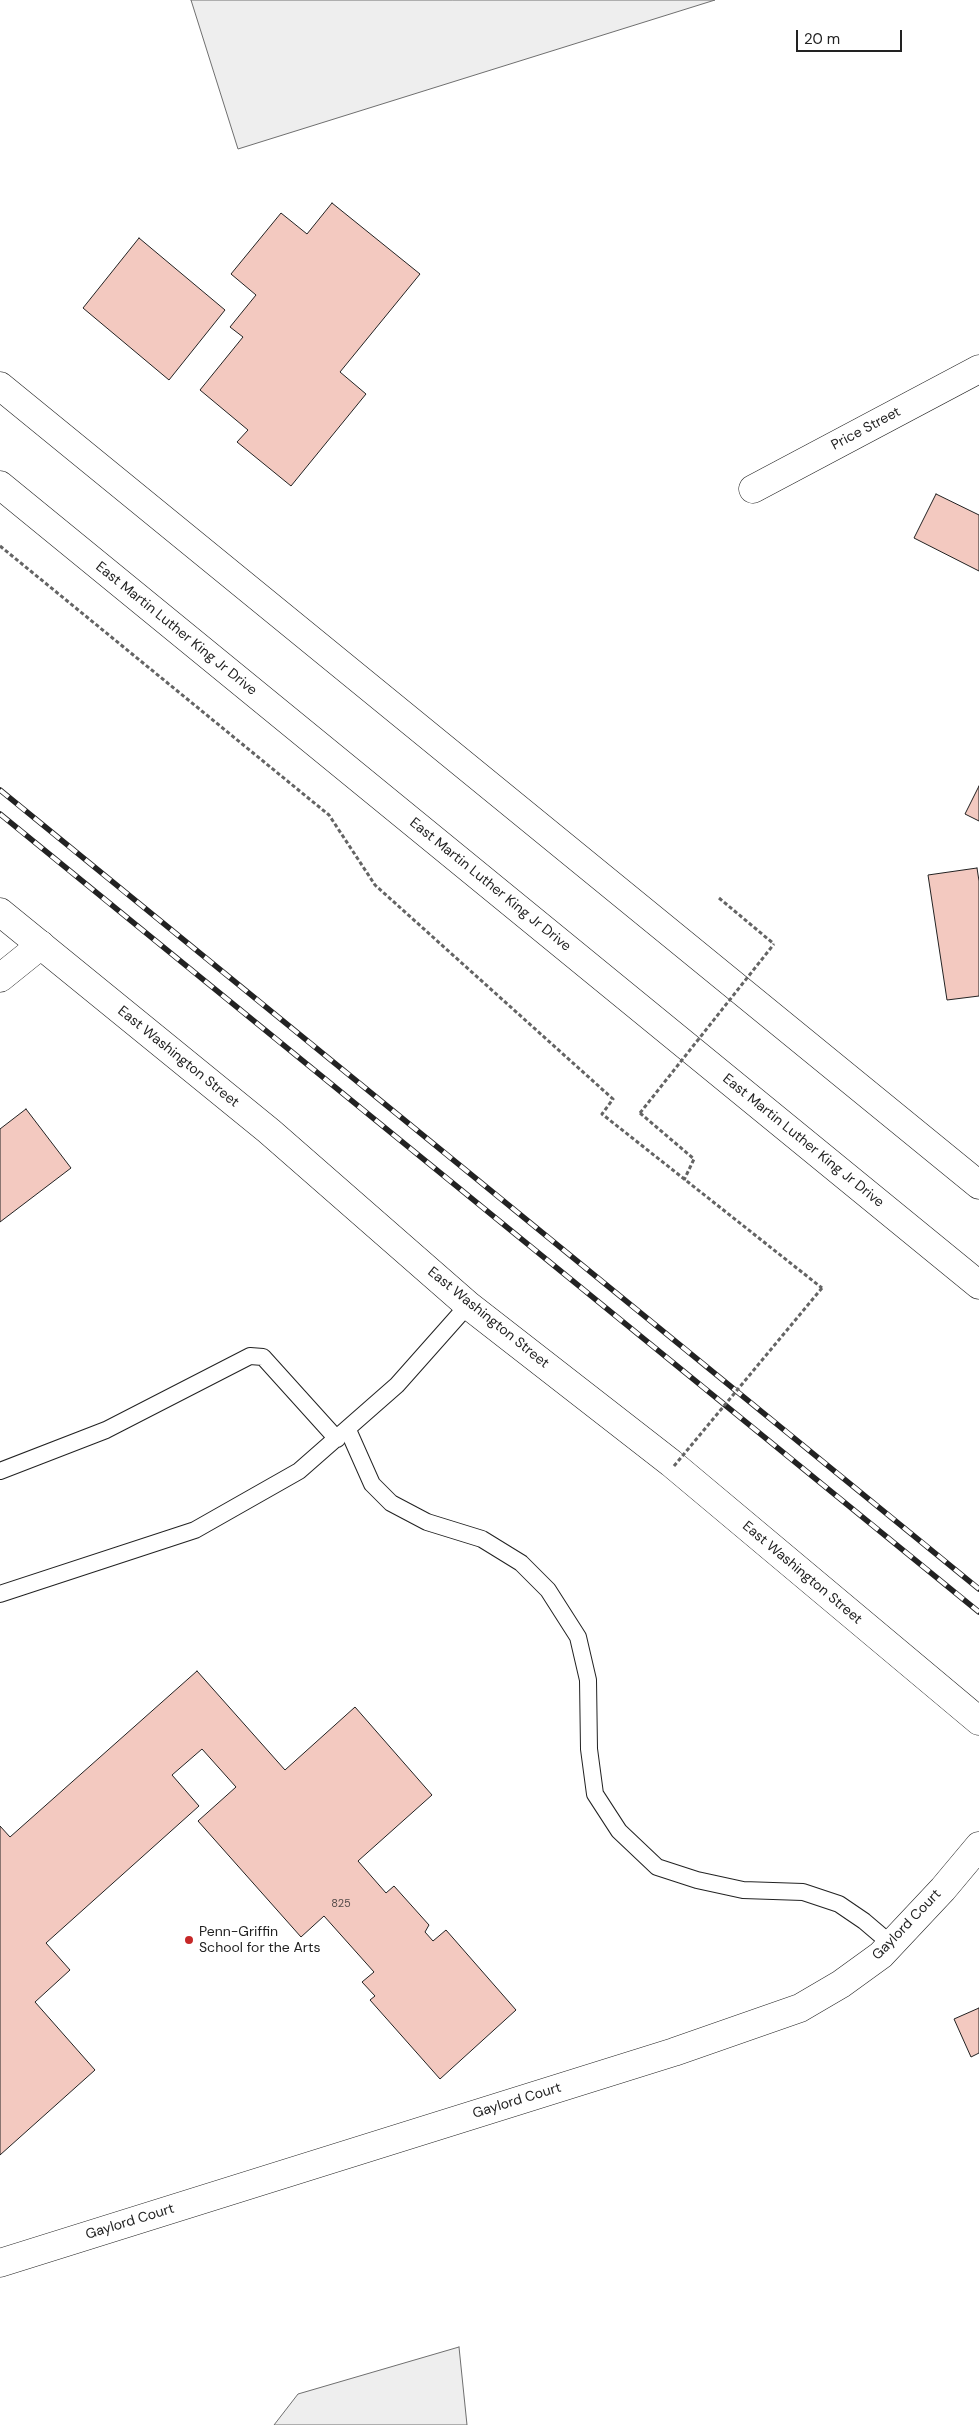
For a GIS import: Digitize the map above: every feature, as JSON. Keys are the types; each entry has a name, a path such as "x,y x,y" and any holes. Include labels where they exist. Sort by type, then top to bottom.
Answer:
{"street":[{"name":"Price Street","path":"753,489 979,369"},
{"path":"0,386 979,1185"},
{"name":"East Martin Luther King Jr Drive","path":"0,485 979,1285"},
{"name":"East Washington Street","path":"0,912 269,1131 468,1305 595,1402 674,1466 979,1721"},
{"path":"0,978 41,945"},
{"name":"Gaylord Court","path":"0,2264 674,2052 800,2008 841,1984 881,1955 943,1889 979,1846"}],"lane":[{"path":"0,1594 195,1530 299,1470 397,1385 468,1305"},
{"path":"0,1471 106,1430 250,1356 263,1356 342,1434 372,1484 391,1503 427,1522 482,1539 521,1563 548,1590 578,1637 588,1680 589,1749 595,1794 619,1831 657,1867 698,1880 743,1890 803,1892 839,1904 864,1921 891,1944"}],"path":[{"path":"0,546 329,815 374,885 613,1099 602,1114 822,1288 674,1466"},
{"path":"684,1180 694,1159 640,1113 774,944 719,898"}],"shaded area":[{"path":"191,0 715,0 238,149"},
{"path":"459,2347 467,2425 274,2425 298,2394"}],"building":[{"path":"332,203 420,274 340,372 366,394 291,486 237,442 248,430 200,390 243,337 230,327 256,295 231,274 281,213 307,234"},
{"path":"139,238 225,310 169,380 83,308"},
{"path":"936,494 979,515 979,571 914,538"},
{"path":"979,786 979,821 965,814"},
{"path":"977,868 979,881 979,996 947,1000 928,875"},
{"path":"26,1109 71,1168 0,1222 0,1129"},
{"path":"197,1671 285,1770 355,1707 432,1795 358,1861 386,1893 394,1886 429,1925 425,1932 433,1941 446,1930 516,2010 440,2079 370,2000 375,1996 362,1982 374,1972 324,1916 301,1937 198,1821 236,1787 202,1749 172,1775 199,1806 46,1943 70,1970 35,2002 95,2070 0,2155 0,1826 10,1837"},
{"path":"979,2008 979,2053 971,2057 954,2019"}],"railway":[{"path":"0,790 979,1589"},
{"path":"0,814 979,1612"}],"place":[{"name":"Penn-Griffin School for the Arts","path":"189,1940"}]}
